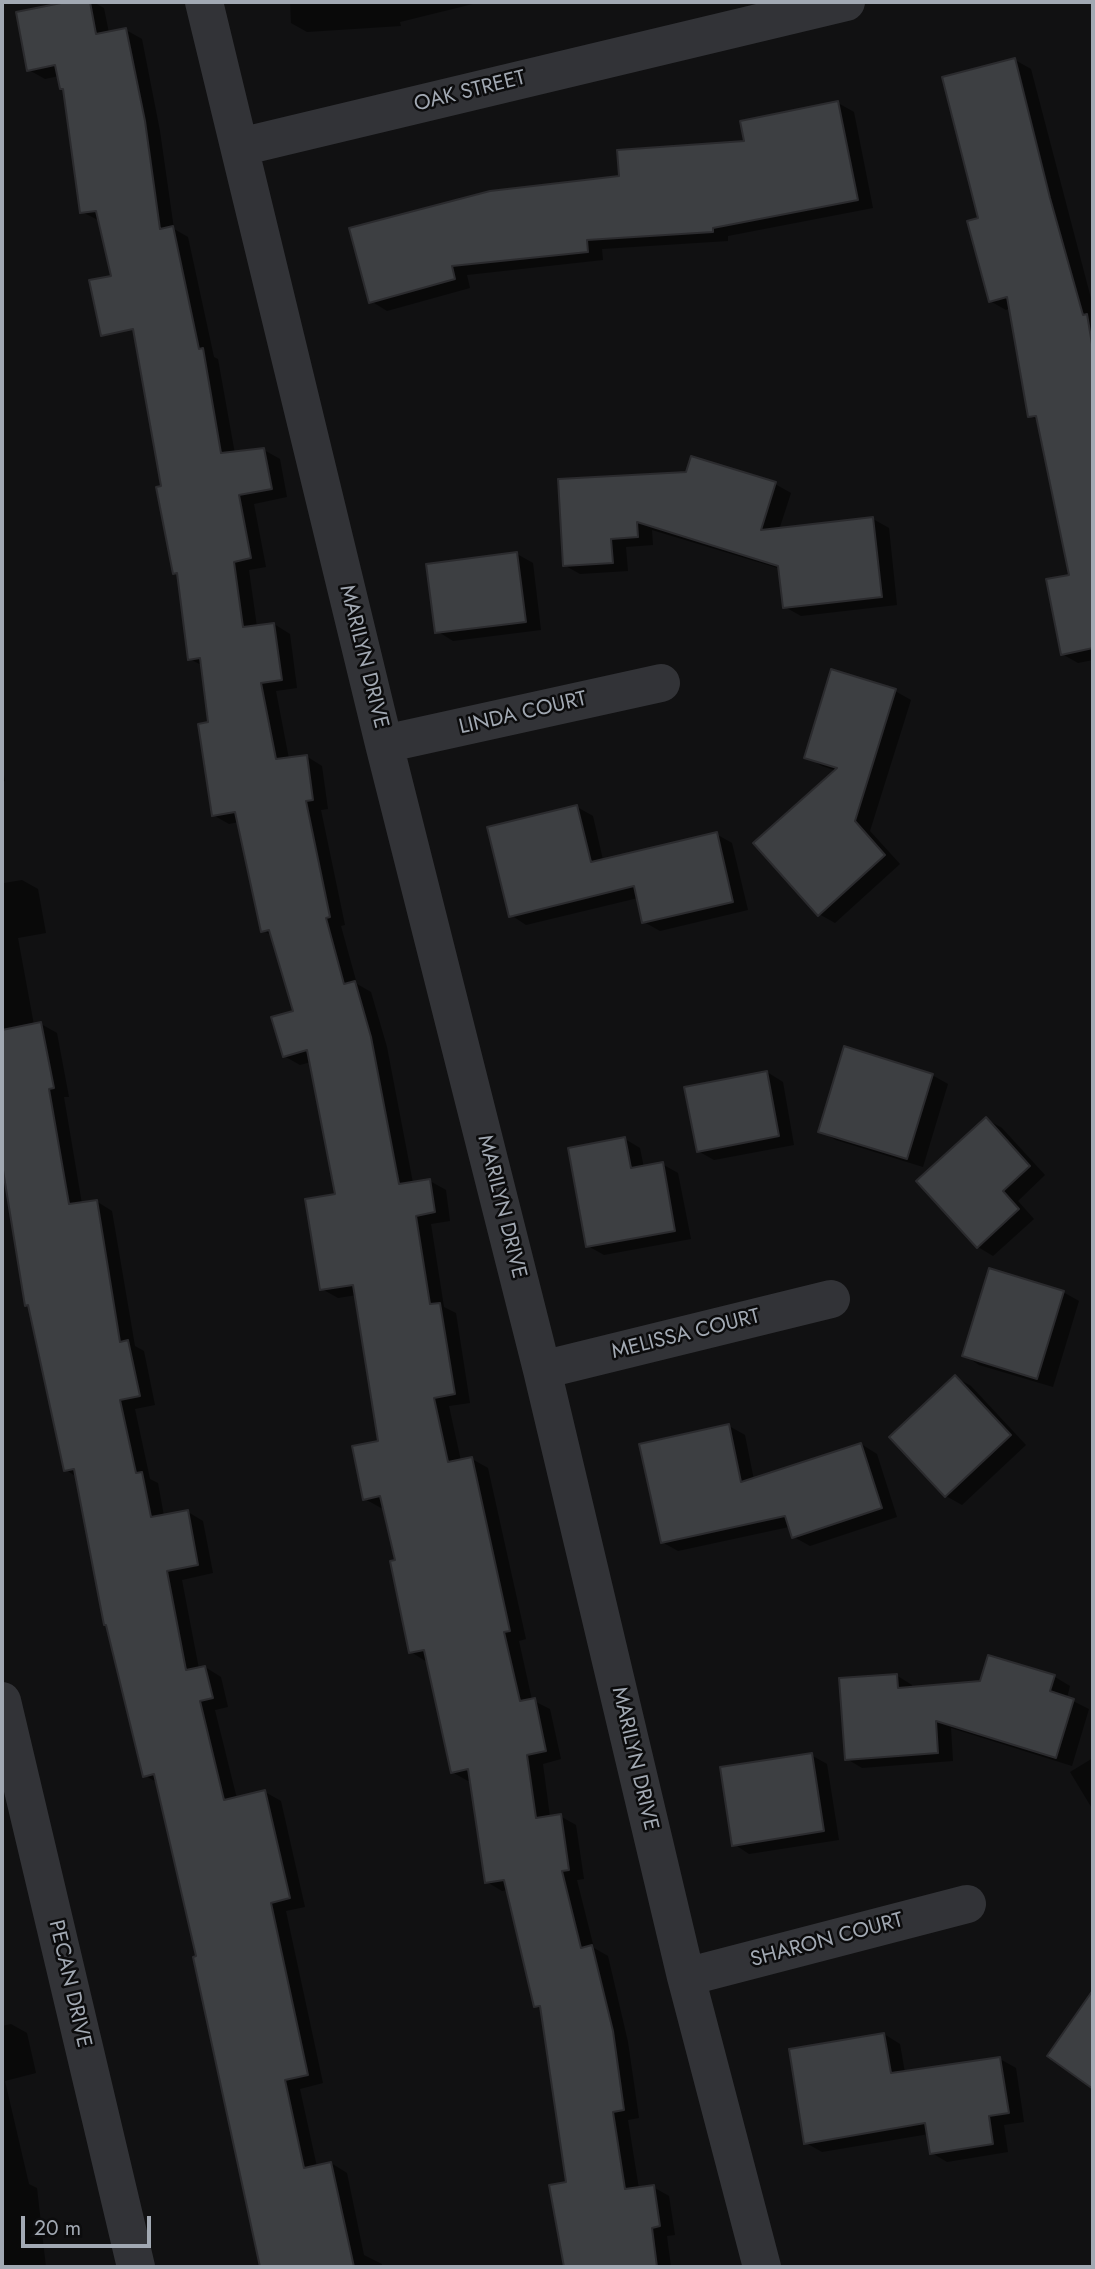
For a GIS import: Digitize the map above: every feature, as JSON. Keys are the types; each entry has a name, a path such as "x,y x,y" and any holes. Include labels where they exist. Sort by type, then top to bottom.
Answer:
{"street":[{"path":"204,2 240,147"},
{"name":"OAK STREET","path":"240,147 846,2"},
{"name":"MARILYN DRIVE","path":"240,147 384,744 541,1370 686,1977 762,2267"},
{"name":"LINDA COURT","path":"384,744 661,682"},
{"name":"MELISSA COURT","path":"541,1370 831,1299"},
{"name":"PECAN DRIVE","path":"2,1701 136,2267"},
{"name":"SHARON COURT","path":"686,1977 967,1904"}],"building":[{"path":"66,2 90,2 96,34 126,28 145,121 160,229 173,226 199,349 203,348 221,453 264,448 272,489 239,495 251,558 234,562 243,627 274,623 282,680 261,683 276,759 307,755 313,800 306,801 330,917 326,918 344,984 355,981 371,1037 399,1184 430,1179 435,1212 416,1216 430,1304 440,1303 455,1394 434,1398 448,1462 472,1457 510,1631 504,1632 520,1701 535,1698 546,1751 527,1755 536,1818 561,1814 569,1870 562,1871 581,1948 592,1945 613,2031 624,2110 613,2112 625,2189 654,2185 660,2226 652,2228 657,2267 564,2267 549,2185 566,2182 540,2006 534,2007 504,1880 485,1883 468,1769 451,1773 424,1650 409,1653 390,1561 395,1560 380,1496 363,1500 352,1446 378,1441 353,1285 320,1290 305,1199 335,1194 307,1050 283,1057 271,1017 293,1011 269,930 261,932 235,812 212,816 198,724 208,722 200,658 188,660 177,573 173,574 156,487 161,486 133,329 101,336 89,280 111,276 96,211 80,213 63,89 60,89 55,65 27,71 16,12"},
{"path":"1015,58 1050,198 1083,315 1087,314 1093,350 1093,648 1061,655 1046,579 1069,575 1036,416 1028,417 1007,297 989,302 967,221 978,218 942,77"},
{"path":"838,101 858,200 713,228 713,232 587,240 588,252 452,266 455,279 369,303 349,228 490,191 619,176 617,150 744,141 740,121"},
{"path":"691,456 776,482 761,530 873,517 882,597 783,608 778,566 637,522 638,537 611,539 613,563 563,566 558,479 686,472"},
{"path":"517,552 526,622 435,633 426,564"},
{"path":"831,669 896,689 855,821 885,855 818,916 753,843 837,768 804,758"},
{"path":"577,805 591,862 717,832 733,902 642,923 634,886 509,917 487,827"},
{"path":"41,1022 54,1088 49,1089 69,1204 97,1200 120,1342 128,1340 140,1396 120,1400 136,1473 142,1472 151,1517 188,1510 198,1565 167,1571 186,1670 205,1666 213,1698 200,1701 224,1800 265,1790 290,1898 271,1903 308,2075 285,2080 304,2168 331,2162 354,2267 260,2267 193,1957 196,1956 154,1774 143,1777 104,1625 74,1469 64,1471 28,1305 25,1306 2,1164 2,1030"},
{"path":"844,1046 933,1074 907,1159 818,1132"},
{"path":"767,1071 779,1136 697,1152 684,1087"},
{"path":"986,1117 1030,1166 1003,1191 1019,1209 977,1248 916,1181"},
{"path":"625,1137 631,1168 663,1162 675,1231 586,1247 568,1148"},
{"path":"989,1268 1064,1291 1037,1379 962,1356"},
{"path":"955,1375 1011,1435 945,1497 889,1437"},
{"path":"729,1424 741,1482 861,1443 882,1508 792,1538 785,1516 661,1543 639,1444"},
{"path":"988,1655 1055,1675 1050,1691 1074,1699 1056,1758 936,1721 938,1753 845,1760 839,1678 897,1674 898,1688 980,1681"},
{"path":"812,1753 824,1831 732,1846 720,1767"},
{"path":"1093,1990 1093,2089 1047,2056"},
{"path":"884,2033 891,2073 1000,2057 1009,2113 989,2116 993,2144 930,2154 925,2123 804,2144 789,2049"}]}
